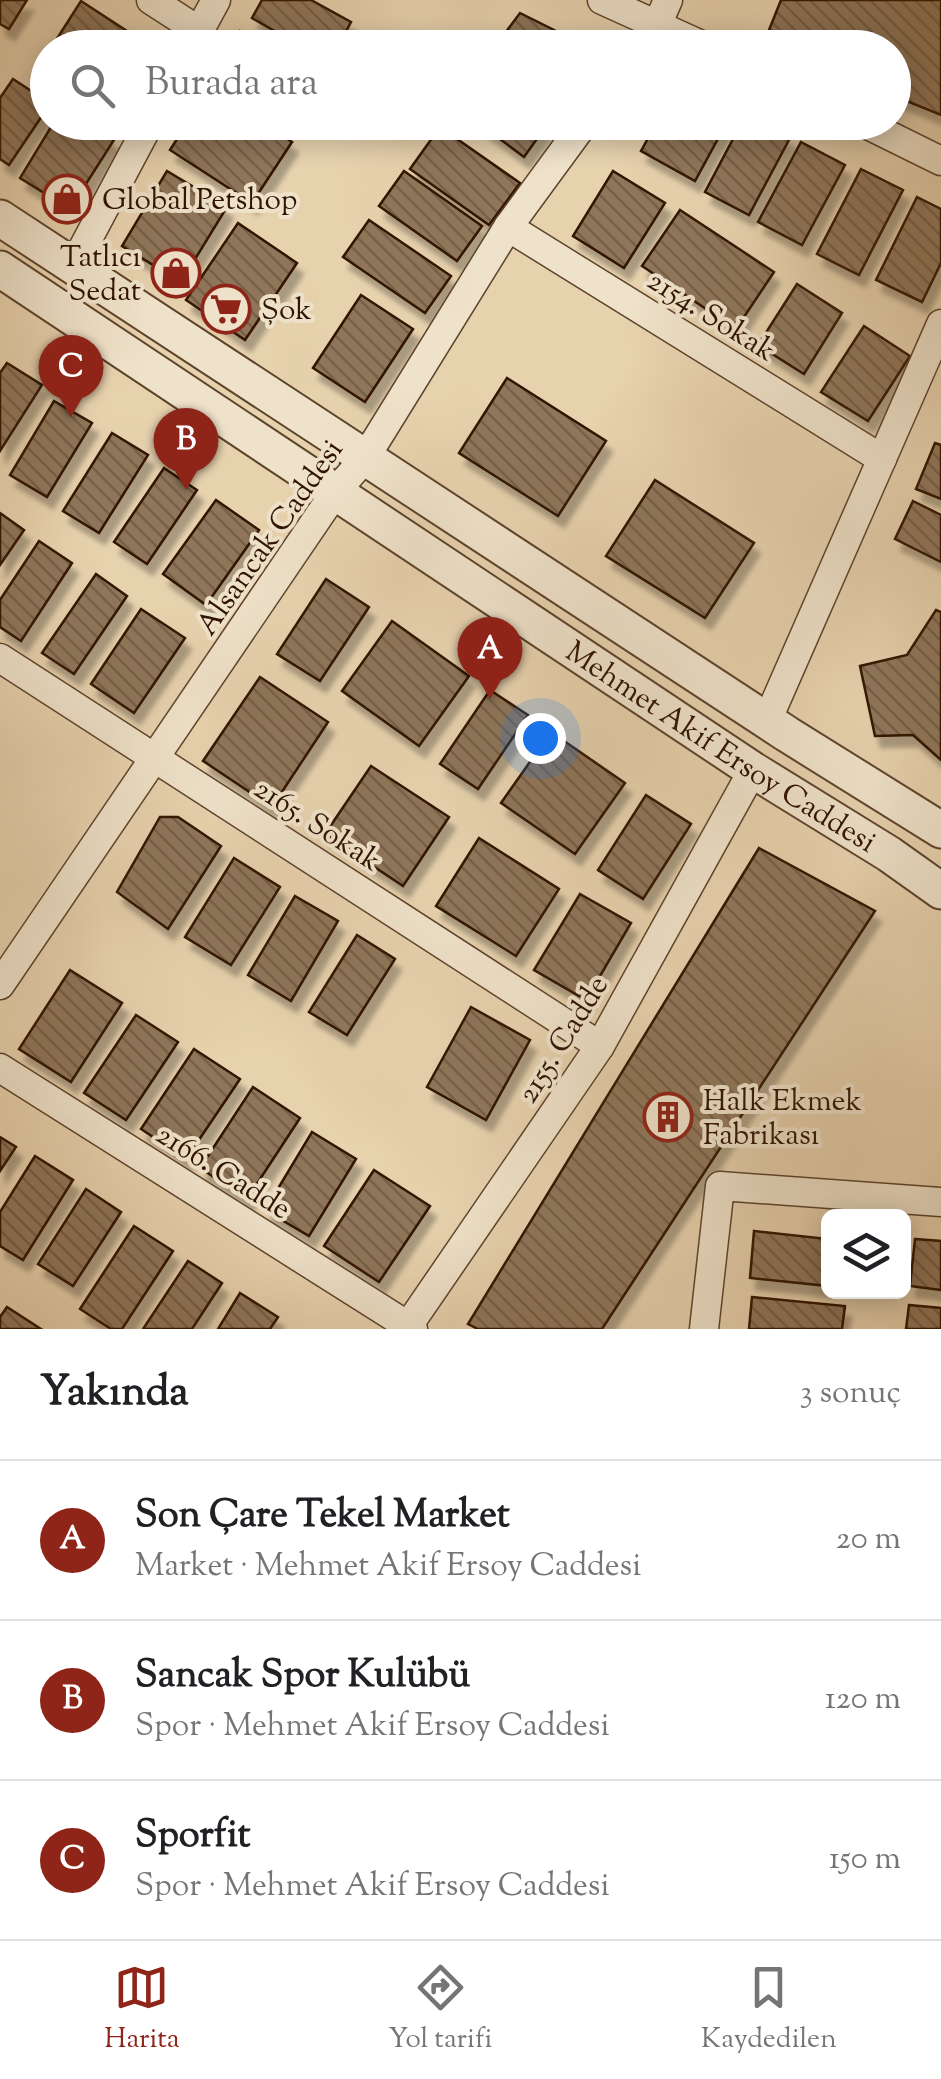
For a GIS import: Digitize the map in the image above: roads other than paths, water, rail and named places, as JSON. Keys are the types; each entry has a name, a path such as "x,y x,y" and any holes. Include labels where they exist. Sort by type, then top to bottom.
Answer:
{"street":[{"path":"151,0 184,30"},
{"path":"199,30 216,0"},
{"path":"602,0 663,12 686,30"},
{"path":"74,265 140,140"},
{"name":"Alsancak Caddesi","path":"0,985 336,492 366,458 508,227 572,140"},
{"path":"898,140 941,161"},
{"name":"Mehmet Akif Ersoy Caddesi","path":"0,218 767,721 941,830"},
{"name":"2154. Sokak","path":"508,227 882,459"},
{"name":"Mehmet Akif Ersoy Caddesi","path":"0,268 941,891"},
{"path":"767,721 941,324"},
{"name":"2165. Sokak","path":"0,658 600,1046"},
{"name":"2155. Cadde","path":"408,1328 600,1046 753,770"},
{"name":"2166. Cadde","path":"0,1068 408,1328"},
{"path":"704,1329 720,1186 941,1202"}],"place":[{"name":"Global Petshop","path":"67,199"},
{"name":"Tatlıcı Sedat","path":"176,273"},
{"name":"Şok","path":"226,309"},
{"name":"Sporfit","path":"71,417"},
{"name":"Sancak Spor Kulübü","path":"186,490"},
{"name":"Son Çare Tekel Market","path":"490,699"},
{"name":"Halk Ekmek Fabrikası","path":"668,1117"}]}
